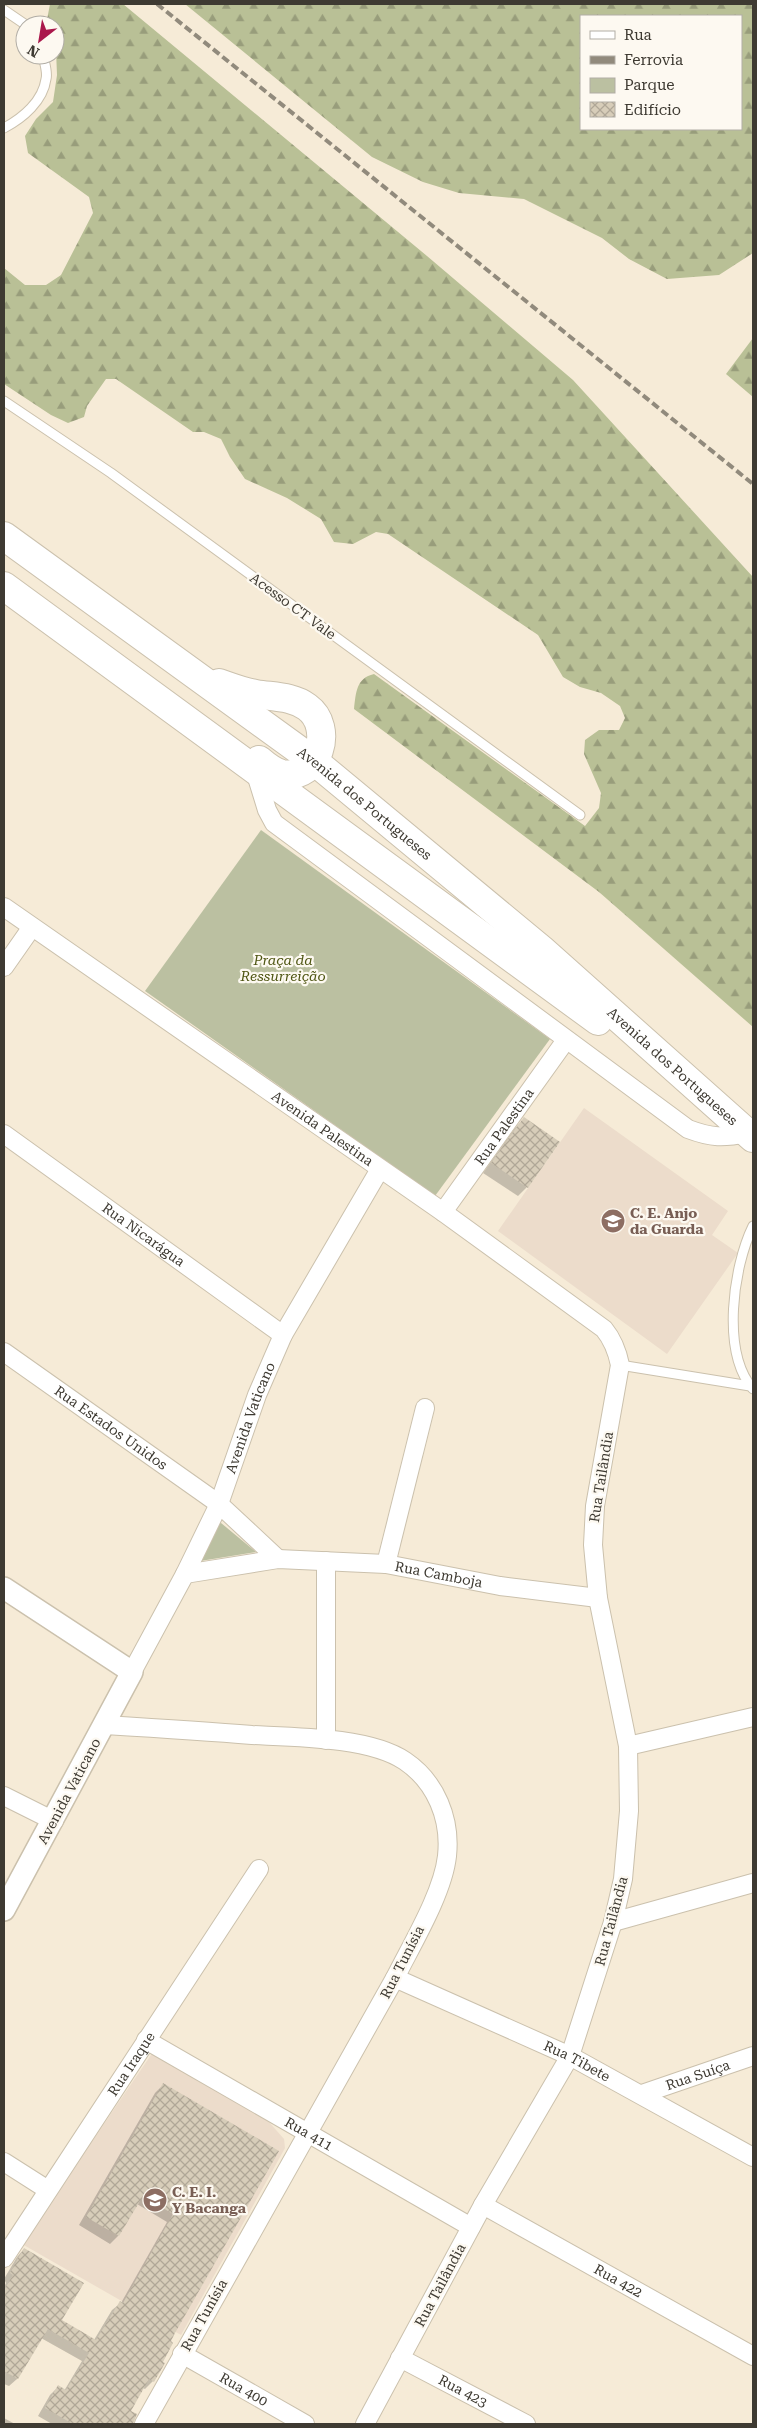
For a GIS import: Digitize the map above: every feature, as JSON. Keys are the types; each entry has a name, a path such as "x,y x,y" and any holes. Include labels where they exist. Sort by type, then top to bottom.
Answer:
{"highway":[{"name":"Avenida dos Portugueses","path":"4,536 314,761 541,950 743,1129"},
{"name":"Avenida dos Portugueses","path":"4,586 743,1129"},
{"path":"138,684 193,712 272,770 282,774 301,772 314,761 321,747 322,726 318,717 309,708 288,698 242,691 191,671"}],"street":[{"path":"255,771 267,810 274,823 566,1040 688,1129 708,1136 724,1138 743,1129"},
{"name":"Avenida Palestina","path":"4,907 443,1212 604,1329 616,1348 620,1365"},
{"path":"4,966 32,927"},
{"name":"Rua Palestina","path":"443,1212 566,1040"},
{"name":"Rua Nicarágua","path":"4,1134 283,1335"},
{"name":"Avenida Vaticano","path":"4,1910 54,1821 185,1574 219,1504 257,1396 283,1335 380,1169"},
{"name":"Rua Estados Unidos","path":"4,1352 219,1504"},
{"name":"Rua Tailândia","path":"365,2424 471,2226 570,2056 614,1922 623,1879 630,1812 628,1746 598,1598 593,1545 595,1506 620,1365"},
{"path":"386,1564 425,1408"},
{"path":"219,1504 278,1559"},
{"name":"Rua Camboja","path":"185,1574 278,1559 386,1564 500,1586 598,1598"},
{"path":"326,1561 326,1740"},
{"path":"4,1588 132,1672"},
{"path":"628,1746 753,1717"},
{"name":"Rua Tunísia","path":"105,1725 326,1740 376,1749 404,1760 430,1784 442,1807 447,1834 447,1856 443,1875 428,1911 395,1978 144,2424"},
{"path":"4,1796 54,1821"},
{"name":"Rua Iraque","path":"4,2258 259,1868"},
{"path":"614,1922 753,1883"},
{"name":"Rua Tibete","path":"395,1978 570,2056 642,2094 753,2157"},
{"name":"Rua 411","path":"146,2040 471,2226"},
{"name":"Rua Suíça","path":"642,2094 753,2056"},
{"path":"4,2162 48,2190"},
{"name":"Rua 422","path":"483,2205 753,2356"},
{"name":"Rua 400","path":"182,2354 305,2424"},
{"name":"Rua 423","path":"400,2358 526,2424"}],"lane":[{"path":"4,10 15,18"},
{"path":"4,128 18,121 38,100 47,78 45,65"},
{"name":"Acesso CT Vale","path":"4,401 119,479 580,816"},
{"path":"752,1387 736,1357 732,1337 736,1289 753,1226"},
{"path":"620,1365 752,1387"}],"shaded area":[{"name":"C. E. Anjo da Guarda","path":"584,1108 728,1211 712,1235 738,1253 667,1354 498,1231"},
{"name":"C. E. I. Y Bacanga","path":"153,2052 269,2122 284,2139 285,2148 181,2335 22,2244"}],"green space":[{"path":"50,4 123,4 427,256 573,380 753,577 753,1027 599,892 354,709 356,692 360,683 368,676 374,674 585,826 599,808 601,793 584,754 585,740 599,730 619,730 625,718 620,706 601,693 580,687 563,677 538,635 388,534 376,532 353,544 334,542 321,519 287,498 245,479 230,457 221,439 204,432 193,432 116,379 106,379 87,406 84,417 68,423 51,415 4,384 4,268 25,285 46,285 61,275 93,213 89,197 28,153 25,136 36,119 53,102 57,65 65,65 65,15 48,15"},
{"path":"185,4 753,4 753,253 719,275 667,279 629,259 602,238 524,199 459,193 423,182 372,157"},
{"path":"753,338 753,397 726,374"},
{"name":"Praça da Ressurreição","path":"261,830 550,1039 435,1196 145,991"},
{"path":"215,1518 256,1552 194,1562"}],"building":[{"path":"524,1117 560,1142 528,1188 491,1163"},
{"path":"163,2083 279,2151 175,2333 171,2341 173,2343 163,2362 165,2363 154,2382 149,2379 131,2411 137,2414 133,2424 73,2424 45,2408 58,2385 66,2390 89,2353 48,2329 18,2379 4,2371 4,2290 13,2275 10,2273 24,2248 84,2283 62,2320 96,2340 120,2301 123,2303 173,2214 143,2196 119,2236 86,2217"}],"railway":[{"path":"157,4 753,484"}],"place":[{"name":"C. E. Anjo da Guarda","path":"613,1221"},
{"name":"C. E. I. Y Bacanga","path":"155,2200"}]}
